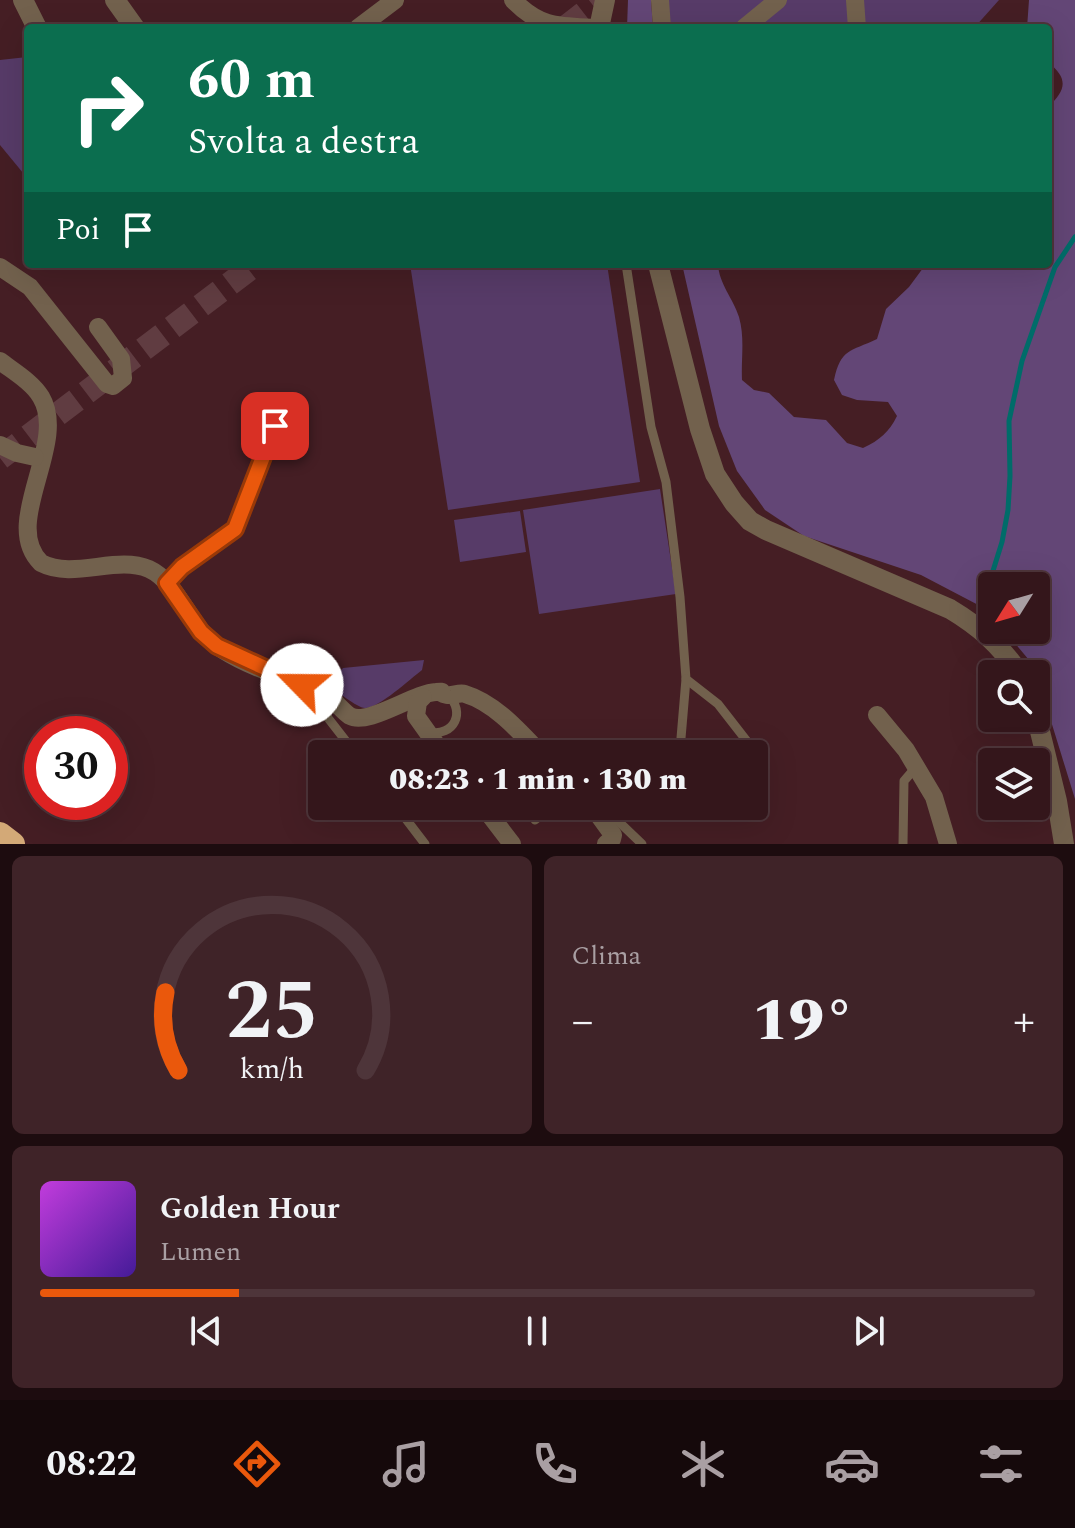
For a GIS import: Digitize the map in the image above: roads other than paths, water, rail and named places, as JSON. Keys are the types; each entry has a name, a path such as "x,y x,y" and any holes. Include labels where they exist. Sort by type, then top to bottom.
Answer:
{"highway":[{"path":"0,834 13,844"}],"street":[{"path":"23,0 35,24"},
{"path":"115,0 132,24"},
{"path":"363,24 395,0"},
{"path":"513,0 542,24"},
{"path":"600,24 605,0"},
{"path":"660,0 662,24"},
{"path":"749,24 778,0"},
{"path":"855,0 857,24"},
{"path":"0,267 30,287 107,384 113,386 123,378 121,359 98,327"},
{"path":"659,268 700,429 715,474 750,521 959,615 993,639 1009,660"},
{"path":"0,361 33,388 44,406 46,425 14,512 17,534 29,553 42,563 57,567 151,570 167,583 201,632 217,646 330,698 350,716 373,716 407,699 436,692 467,694 489,707 528,740"},
{"path":"0,445 35,457"},
{"path":"423,697 416,709 416,716 432,740"},
{"path":"877,715 934,797 948,844"},
{"path":"1041,732 1067,841"},
{"path":"494,820 512,844"},
{"path":"602,820 613,835 606,844"}],"lane":[{"path":"627,268 651,427 666,482 680,597 686,679 681,738"},
{"path":"167,583 182,567 235,529 275,426"},
{"path":"686,679 718,704 746,740"},
{"path":"302,685 345,740"},
{"path":"423,728 429,732 443,733 454,725 458,712 448,695"},
{"path":"903,844 904,781 916,767"},
{"path":"407,820 425,844"},
{"path":"617,820 642,844"}],"waterway":[{"path":"993,572 1008,510 1009,421 1022,361 1055,267 1075,237"}],"tunnel":[{"path":"570,24 601,0"},
{"path":"0,458 251,268"}]}
